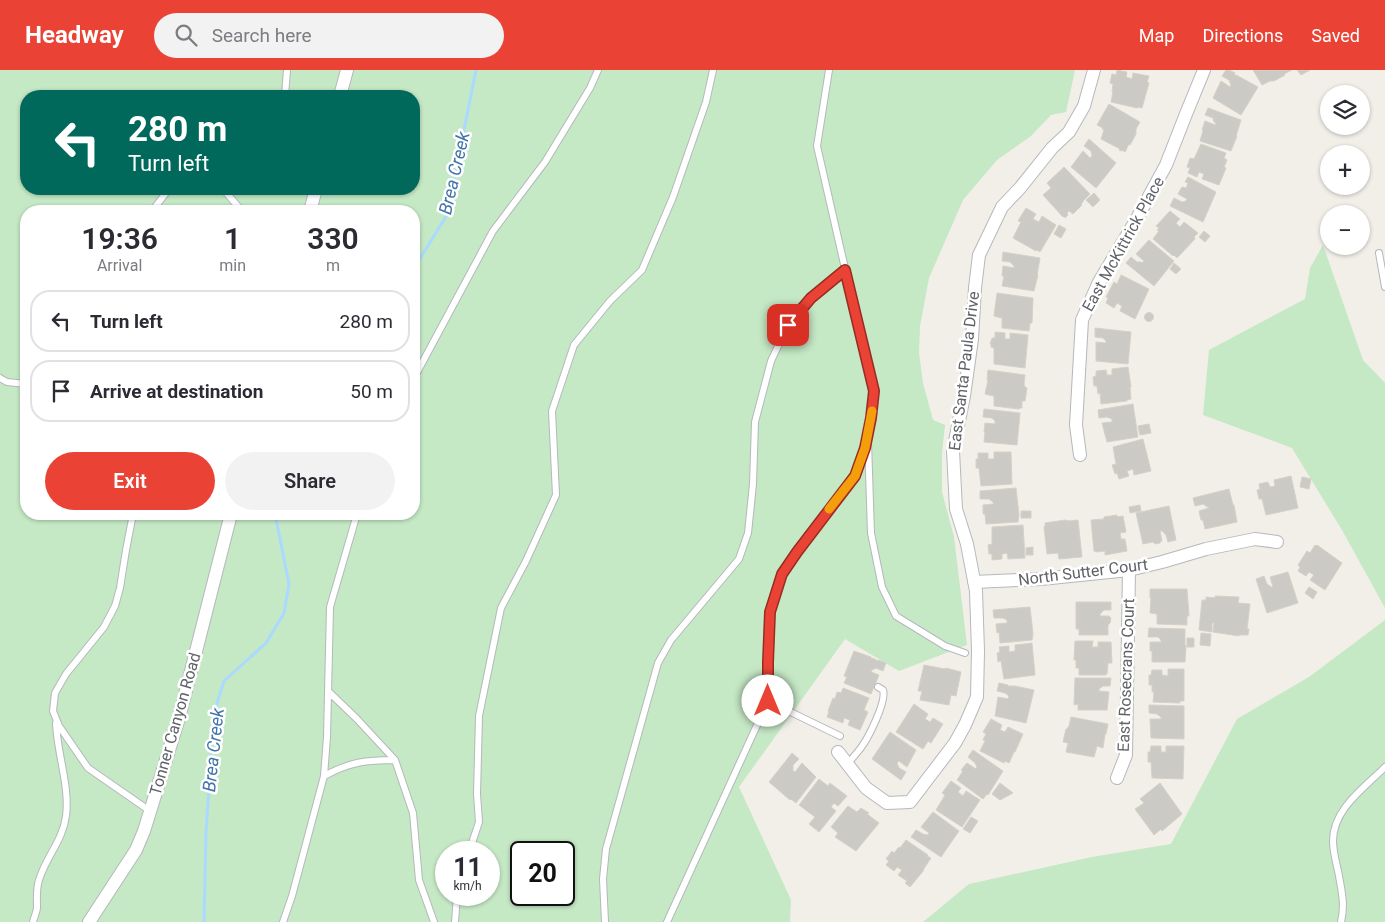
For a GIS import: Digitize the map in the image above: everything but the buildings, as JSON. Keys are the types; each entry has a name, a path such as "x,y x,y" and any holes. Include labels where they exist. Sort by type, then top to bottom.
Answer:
{"street":[{"path":"342,90 347,70"},
{"name":"East Santa Paula Drive","path":"838,752 866,788 887,803 910,802 955,742 977,697 976,591 956,509 953,451 964,396 972,339 979,255 1002,206 1068,132 1084,106 1094,70"},
{"name":"East McKittrick Place","path":"1080,455 1076,425 1082,320 1099,282 1166,165 1204,70"},
{"name":"Tonner Canyon Road","path":"89,922 136,850 150,811 180,718 230,520"},
{"name":"North Sutter Court","path":"974,582 1041,579 1129,570 1206,549 1255,539 1277,542"},
{"name":"East Rosecrans Court","path":"1117,778 1126,755 1129,570"}],"lane":[{"path":"284,90 286,88 287,70"},
{"path":"420,367 493,230 545,162 590,88 598,70"},
{"path":"472,841 479,822 477,794 478,716 502,608 556,495 552,410 574,344 610,301 642,270 673,197 706,102 713,70"},
{"path":"667,922 768,701 770,612 782,574 855,476 865,448 871,418 874,391 817,146 829,70"},
{"path":"157,205 164,195"},
{"path":"228,195 237,205"},
{"path":"1379,253 1385,287"},
{"path":"605,922 603,879 606,850 658,663 671,640 739,559 748,533 753,484 755,422 771,361 788,325 811,298 845,270"},
{"path":"0,378 7,382 20,383"},
{"path":"868,433 871,533 882,587 896,616 945,646 965,653"},
{"path":"33,922 37,907 39,879 62,833 66,815 66,797 54,711 55,693 66,674 104,627 115,606 132,520"},
{"path":"283,922 292,896 324,776 328,737 330,607 354,520"},
{"path":"847,764 861,748 883,701 885,692 878,687"},
{"path":"328,692 357,718 395,760 413,813 419,880 434,922"},
{"path":"768,701 840,736"},
{"path":"56,720 88,768 150,811"},
{"path":"324,776 340,767 356,762 395,760"},
{"path":"1341,922 1344,909 1333,842 1334,827 1348,803 1385,768"},
{"path":"455,922 456,906"}],"green space":[{"path":"0,70 1075,70 1066,112 1051,115 1031,136 997,160 963,200 929,278 920,326 919,353 923,383 933,420 945,425 942,453 942,492 954,537 967,645 899,671 845,639 739,787 791,900 790,922 0,922"},
{"path":"1320,250 1320,255 1326,255 1363,360 1385,383 1385,608 1342,530 1292,448 1203,415 1209,350 1305,299 1310,268"},
{"path":"1385,620 1385,922 923,922 969,884 1092,857 1171,844 1237,719 1309,677"}],"waterway":[{"name":"Brea Creek","path":"420,258 447,215 476,70"},
{"name":"Brea Creek","path":"204,922 206,832 214,713 224,681 266,643 284,613 289,584 276,520"}],"slow traffic":[{"path":"829,509 855,476 865,448 872,411"}],"route":[{"path":"768,701 770,612 782,574 855,476 865,448 874,391 845,270 811,298 788,325"}]}
